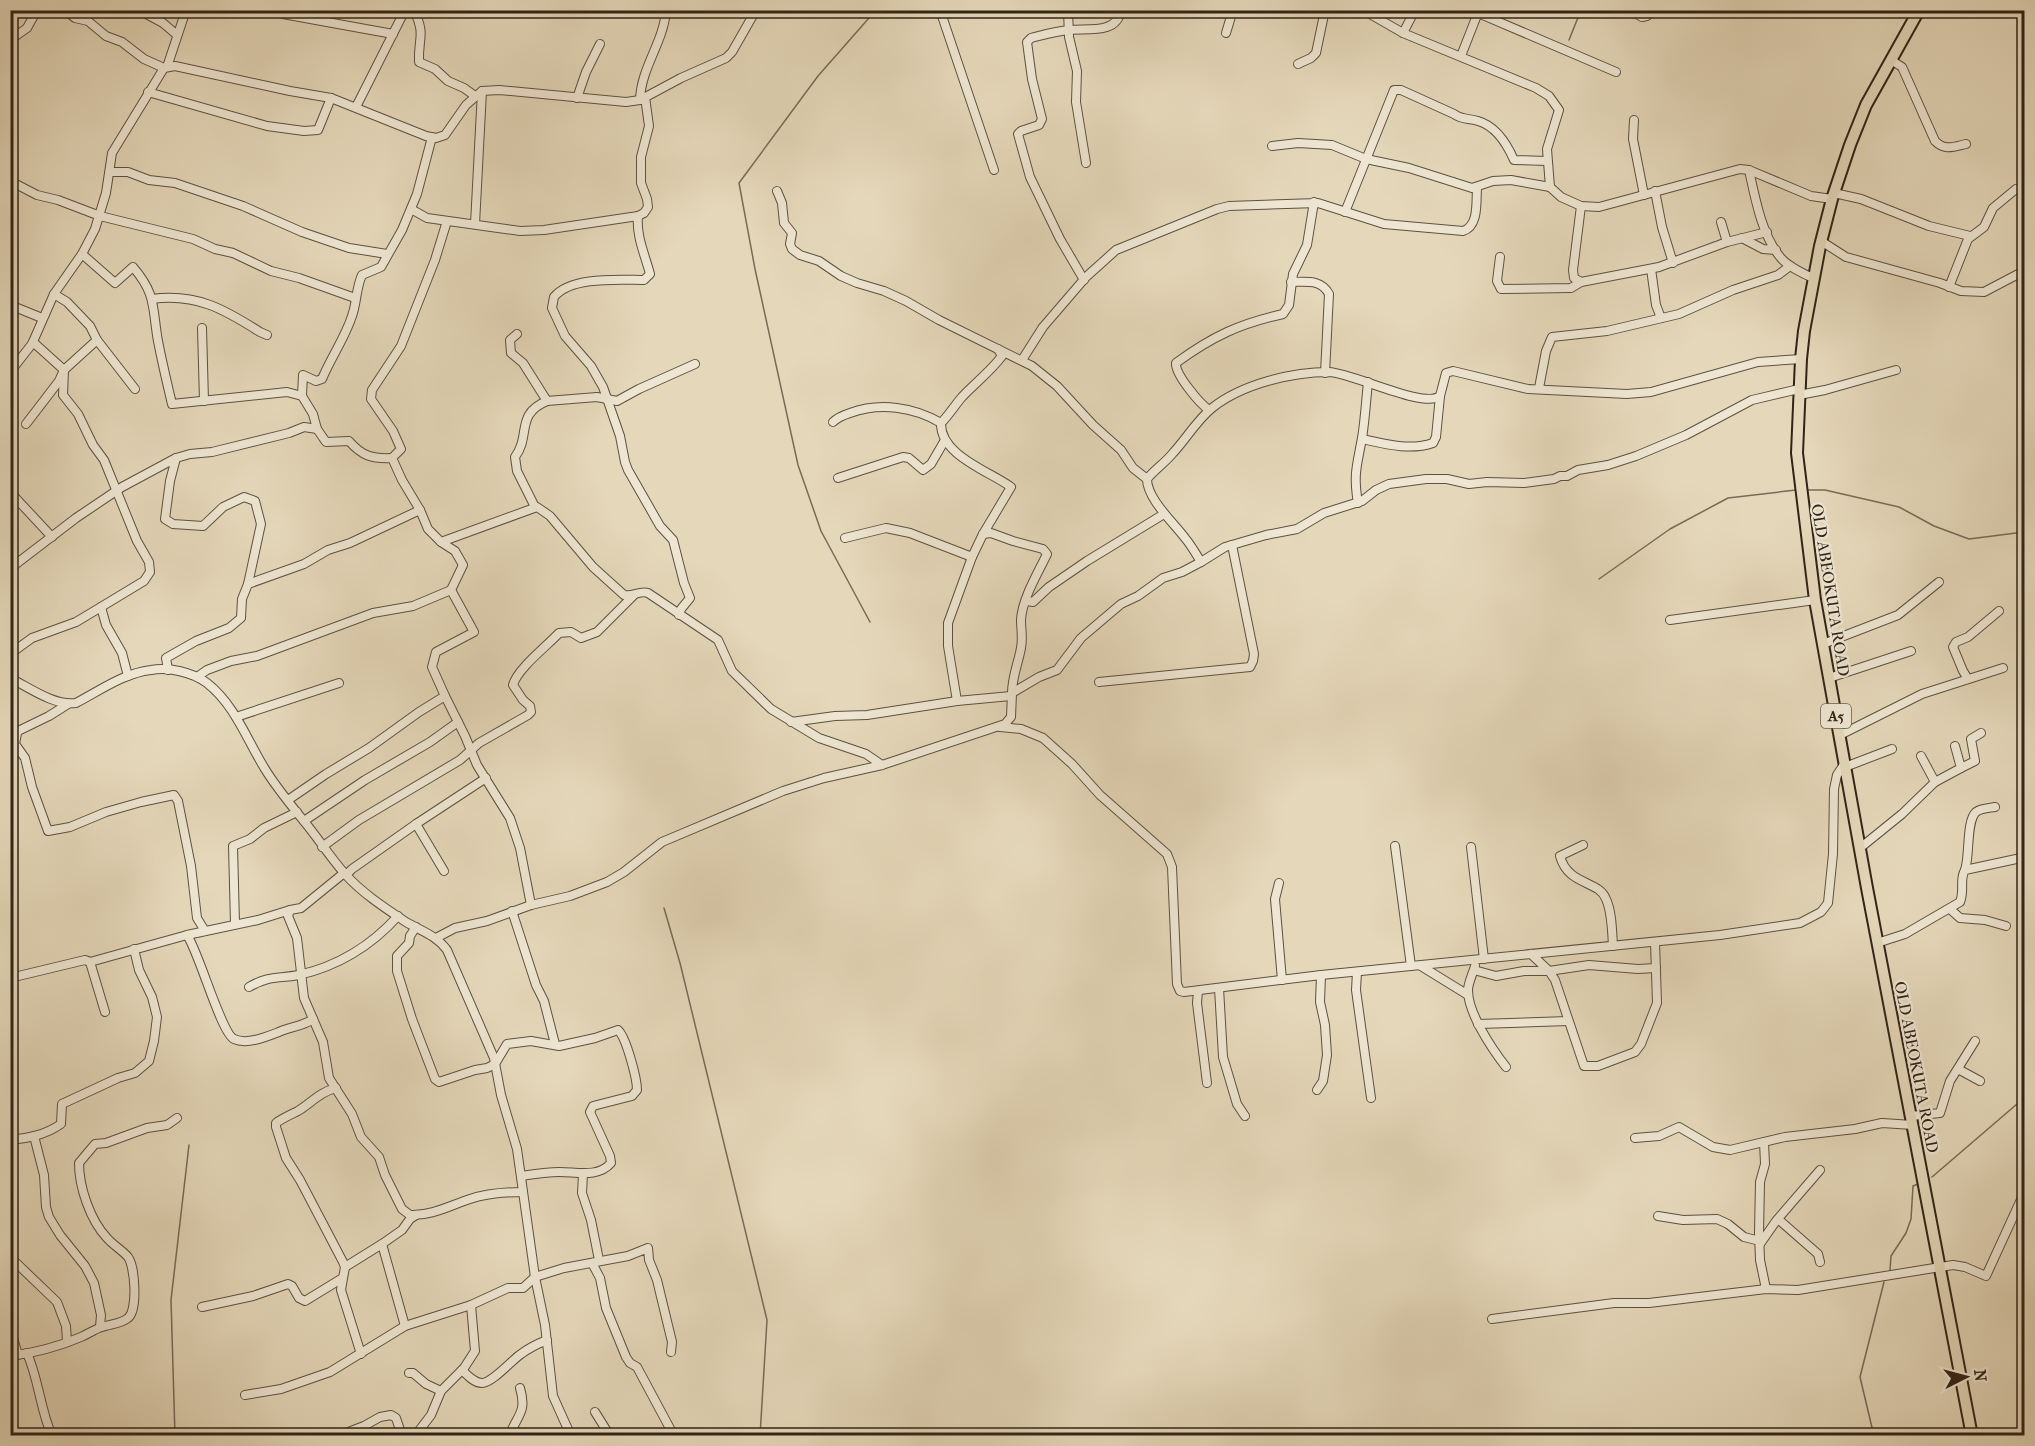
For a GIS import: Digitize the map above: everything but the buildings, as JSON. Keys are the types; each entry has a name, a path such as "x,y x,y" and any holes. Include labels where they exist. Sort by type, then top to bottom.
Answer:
{"highway":[{"name":"OLD ABEOKUTA ROAD","path":"1919,10 1866,105 1833,196 1813,278 1801,359 1797,453 1815,600 1972,1436"}],"street":[{"path":"10,40 27,28 37,10"},
{"path":"65,10 75,18 88,21 106,36 122,42 144,59 166,67 175,66 331,98 432,137 445,135 479,94"},
{"path":"139,10 163,23 177,35"},
{"path":"10,372 33,342 54,294 82,254 100,216 115,148 148,92 166,67 186,10"},
{"path":"356,107 405,10"},
{"path":"414,10 420,22 422,35 419,62 435,69 448,81 479,94 500,90 616,103 642,98 726,58 732,52 756,10"},
{"path":"411,209 427,218 520,231 638,216 644,213 648,207 641,183 641,157 648,133 642,98 644,73 665,21 666,10"},
{"path":"940,10 994,170"},
{"path":"1068,10 1069,37 1077,71 1076,102 1086,163"},
{"path":"1084,280 1060,239 1030,177 1018,134 1039,125 1042,119 1032,79 1028,39 1069,30 1090,30 1114,24 1118,21 1121,10"},
{"path":"1226,33 1233,10"},
{"path":"1299,64 1316,53 1325,10"},
{"path":"1363,10 1403,33 1536,88 1549,96 1556,103 1558,110 1547,149 1550,188"},
{"path":"1403,33 1414,10"},
{"path":"1630,10 1642,17 1647,16 1652,10"},
{"path":"1461,56 1479,12 1616,72"},
{"path":"283,14 310,17 393,34"},
{"path":"577,98 586,72 600,44"},
{"path":"1891,60 1902,67 1935,141 1949,149 1965,144"},
{"path":"1345,212 1390,95 1397,89 1454,114 1460,119 1476,120 1489,126 1506,145 1514,160 1547,161"},
{"path":"148,92 267,126 304,130 318,130 331,98"},
{"path":"475,224 479,94"},
{"path":"1634,120 1633,139 1644,195"},
{"path":"432,137 428,157 402,230 381,267 362,275 353,314 322,379 316,381 303,375 302,396 313,414 317,429 326,442 348,441 359,453 375,459 392,458 401,449 393,431 371,399 372,390 401,346 435,260 447,221"},
{"path":"1272,146 1298,142 1320,143 1341,148 1366,159 1409,168 1472,189 1493,181 1511,180 1550,188 1561,197 1589,207 1612,204 1731,171 1749,170 1811,196 1861,199 1929,226 1970,236"},
{"path":"1749,170 1761,221 1780,258 1813,278"},
{"path":"111,172 128,172 149,180 175,183 254,210 302,232 349,248 387,254"},
{"path":"10,181 37,195 58,200 100,216 193,239 215,249 233,253 272,271 355,298"},
{"path":"1022,360 1043,327 1084,280 1116,250 1217,209 1229,206 1314,202 1384,224 1463,231 1468,230 1473,224 1478,188"},
{"path":"1949,287 1970,236 1984,227 1993,208 2016,189"},
{"path":"777,191 782,203 784,223 792,233 790,244 795,253 819,261 856,283 884,291 906,301 1032,366 1057,386 1093,425 1121,450 1133,468 1147,479"},
{"path":"1655,191 1662,227 1673,263"},
{"path":"1209,410 1203,406 1181,377 1176,369 1176,363 1220,334 1243,324 1283,314 1289,304 1293,274 1307,245 1314,202"},
{"path":"1581,206 1573,270 1574,278 1581,282"},
{"path":"638,216 639,235 650,274 648,278 567,286 557,294 552,308 565,336 591,366 609,401 625,462 660,525 675,546 690,598 679,615"},
{"path":"1721,222 1727,242"},
{"path":"1500,257 1497,281 1501,289 1571,288 1581,282 1673,263 1727,242 1767,232"},
{"path":"1755,246 1757,234"},
{"path":"1742,238 1763,249 1776,250"},
{"path":"1821,241 1846,257 1941,282 1961,291 1980,293 2025,271"},
{"path":"82,254 115,283 134,267 144,280 152,299 172,404 287,392 302,396"},
{"path":"1539,388 1546,351 1552,337 1607,331 1679,314 1733,290 1778,275 1790,266"},
{"path":"1651,269 1656,305 1661,318"},
{"path":"1292,282 1318,283 1329,294 1325,373"},
{"path":"54,294 81,315 97,340 135,389"},
{"path":"152,299 172,296 213,305 267,335"},
{"path":"10,306 42,318"},
{"path":"202,328 204,401"},
{"path":"517,334 510,340 511,353 523,363 547,401"},
{"path":"26,424 59,381 64,370 97,340"},
{"path":"33,342 64,370"},
{"path":"941,423 1002,356 998,350"},
{"path":"1362,439 1412,447 1433,443 1436,437 1440,396 1446,373 1453,371 1518,387 1606,394 1642,393 1758,362 1801,359"},
{"path":"535,507 517,471 515,457 520,450 524,424 529,412 537,405 547,401 597,397 617,402 639,389 695,364"},
{"path":"10,654 32,638 76,621 101,607 144,581 150,572 149,562 115,491 104,459 93,445 78,414 63,395 64,370"},
{"path":"791,722 835,716 867,716 957,701 1011,695 1039,677 1057,670 1081,638 1121,604 1138,596 1162,578 1188,569 1218,550 1266,535 1297,529 1324,513 1358,503 1382,486 1396,482 1447,479 1469,483 1524,483 1568,476 1578,470 1608,465 1636,456 1686,435 1752,400 1825,390 1896,370"},
{"path":"1201,562 1186,538 1164,514 1147,486 1147,479 1165,462 1209,410 1239,393 1269,381 1282,377 1325,373 1368,382 1406,395 1432,400 1440,396"},
{"path":"1358,503 1356,460 1362,439 1368,382"},
{"path":"833,422 837,418 858,410 880,406 919,412 941,423"},
{"path":"941,423 945,440 958,454 1011,487 972,557 948,623 948,645 957,701"},
{"path":"10,557 13,567 115,491 176,458 212,452 289,433 304,427 317,429"},
{"path":"838,478 903,457 909,458 923,470 931,464 945,440"},
{"path":"168,670 166,658 196,641 229,628 241,618 242,599 248,584 261,524 255,501 244,497 223,507 203,526 173,524 165,519 176,458"},
{"path":"197,677 207,670 231,661 257,656 373,613 413,606 452,590 463,565 455,551 441,542 428,528 392,458"},
{"path":"10,492 52,537"},
{"path":"441,542 535,507 539,508 550,516 593,567 624,595 633,596"},
{"path":"248,584 303,564 328,550 350,543 420,510"},
{"path":"1027,601 1033,602 1048,587 1086,561 1164,514"},
{"path":"845,538 886,528 910,533 972,557"},
{"path":"983,534 991,533 1013,542 1043,549 1047,554 1021,619 1023,631 1012,678 1011,717 999,727"},
{"path":"1099,682 1250,667 1254,654 1232,545"},
{"path":"1823,644 1898,615 1939,582"},
{"path":"452,590 474,632 436,652 432,667 477,765 510,818 520,848 531,905"},
{"path":"322,847 359,820 460,760 479,743 531,711 530,706 513,685 514,679 559,633 571,632 581,638 597,632 633,596 641,592 648,593 718,639 732,671 759,699 791,722 819,738 866,754 882,765"},
{"path":"1670,620 1815,600"},
{"path":"101,607 106,625 122,653 128,676"},
{"path":"1968,679 1953,646 1956,642 1968,637 1999,611"},
{"path":"1829,678 1911,651"},
{"path":"1840,735 1922,694 2003,668"},
{"path":"10,678 57,702 68,704 76,703 128,676 152,669 190,673 197,677 215,690 236,717 266,771 322,847 345,874 372,899 436,938 447,950 487,1040 517,1149 547,1340 553,1396 571,1436"},
{"path":"236,717 339,683"},
{"path":"288,800 445,696"},
{"path":"68,704 14,733 15,744 25,758 32,787 48,831 70,827 106,812 174,795 178,801 191,866 197,918 205,931"},
{"path":"304,821 458,722"},
{"path":"436,938 455,928 487,921 531,905 570,896 607,882 624,872 662,842 783,791 824,778 882,765 999,727 1021,729 1043,738 1072,764 1100,795 1167,854 1172,867 1178,984 1179,989 1184,992 1321,975 1782,927 1800,923 1821,912 1828,903 1834,789 1837,775 1845,765 1892,749"},
{"path":"1860,848 1902,814 1935,782 1975,761 1971,739 1981,733"},
{"path":"1955,746 1961,768"},
{"path":"1921,756 1935,782"},
{"path":"10,978 85,960 90,962 186,935 301,908 416,824 486,778"},
{"path":"1878,943 1905,934 1960,902 1963,896 1962,875 1969,858 1970,827 1973,818 1981,810 1995,807"},
{"path":"235,924 233,846 297,812"},
{"path":"416,824 444,871"},
{"path":"1583,845 1560,856 1563,867 1583,882 1599,888 1606,898 1613,946"},
{"path":"1395,846 1416,966"},
{"path":"1471,847 1481,959 1474,970 1468,995 1478,1024 1506,1067"},
{"path":"1965,870 2021,858"},
{"path":"1279,883 1275,899 1282,980"},
{"path":"1950,909 1960,918 1985,920 2006,926"},
{"path":"290,910 288,916 297,938 304,998 323,1042 329,1078 352,1113 361,1137 379,1157 402,1209 406,1213 416,1215"},
{"path":"512,911 536,985 544,1001 555,1044"},
{"path":"249,987 267,978 302,974 351,956 381,934 398,916"},
{"path":"416,927 408,943 397,956 397,971 412,1019 435,1079 439,1082 495,1064 507,1044 531,1041 566,1045 618,1030 622,1035 634,1068 637,1085 635,1093 599,1104 591,1109 591,1115 611,1160 608,1167 583,1174 558,1172 521,1176"},
{"path":"186,935 192,942 211,998 228,1034 234,1039 255,1040 313,1020"},
{"path":"1530,954 1549,971 1555,980 1585,1067 1598,1066 1635,1052 1641,1044 1656,1010 1654,942"},
{"path":"10,1140 45,1133 60,1124 62,1104 118,1077 135,1073 149,1062 157,1017 152,997 139,970 135,949"},
{"path":"90,962 105,1012"},
{"path":"1474,970 1496,976 1589,965 1638,969 1656,968"},
{"path":"1416,966 1468,995"},
{"path":"1357,972 1356,990 1371,1098"},
{"path":"1317,1090 1323,1081 1327,1055 1325,1025 1320,1002 1321,975"},
{"path":"1219,988 1223,1057 1237,1104 1245,1116"},
{"path":"1198,991 1197,1003 1207,1083"},
{"path":"1478,1024 1568,1021"},
{"path":"1635,1138 1659,1136 1676,1126 1713,1148 1730,1150 1785,1137 1855,1129 1940,1113 1950,1081 1975,1041"},
{"path":"1958,1069 1980,1081"},
{"path":"336,1088 326,1091 276,1123 276,1127 286,1158 300,1180 345,1267"},
{"path":"10,1328 14,1355 67,1341 129,1317 135,1293 129,1258 104,1234 93,1215 79,1176 79,1162 95,1144 106,1143 147,1128 167,1125 177,1118"},
{"path":"34,1136 44,1175 49,1217 85,1266 94,1283 101,1315 100,1327"},
{"path":"1764,1142 1765,1164 1760,1182 1760,1260 1766,1289"},
{"path":"1760,1243 1820,1170"},
{"path":"583,1174 582,1193 606,1308 626,1357 637,1367 674,1436"},
{"path":"361,1354 341,1290 341,1279 345,1267 402,1230 416,1215 490,1194 523,1192"},
{"path":"1492,1319 1614,1303 1649,1303 1766,1289 1798,1290 1939,1267 1958,1266 1984,1276 1988,1274 2025,1193"},
{"path":"1658,1216 1683,1220 1717,1219 1728,1224 1744,1237 1760,1243"},
{"path":"1778,1219 1818,1254 1820,1262"},
{"path":"382,1244 405,1326"},
{"path":"245,1395 303,1383 330,1372 405,1326 471,1305 508,1288 523,1288 536,1277 564,1268 628,1256 648,1248 649,1260 657,1280 672,1342 671,1352"},
{"path":"10,1257 57,1302 66,1326 67,1341"},
{"path":"202,1307 253,1296 288,1284 292,1286 299,1298 305,1301 341,1279"},
{"path":"415,1436 431,1415 441,1391 462,1370 476,1348 471,1305"},
{"path":"462,1370 478,1382 487,1382 520,1354 547,1340"},
{"path":"27,1353 38,1386 41,1408 52,1436"},
{"path":"409,1373 441,1391"},
{"path":"509,1436 523,1409 524,1401 520,1388"},
{"path":"595,1412 610,1436"},
{"path":"338,1436 380,1417 391,1415 396,1418 402,1436"}],"waterway":[{"path":"870,622 821,531 798,465 755,269 739,183 818,76 876,10"},
{"path":"1569,40 1581,10"},
{"path":"1599,579 1670,529 1728,498 1796,490"},
{"path":"1808,490 1825,490 1899,507 1934,526 1969,539 2024,532"},
{"path":"664,908 680,963 767,1320 760,1436"},
{"path":"1932,1177 2024,1098"},
{"path":"175,1436 171,1300 189,1145"},
{"path":"1890,1270 1891,1256 1906,1233 1911,1219 1913,1186 1918,1184"},
{"path":"1874,1436 1860,1377 1884,1282"}],"railway":[{"path":"2021,1436 2024,1412"}]}
